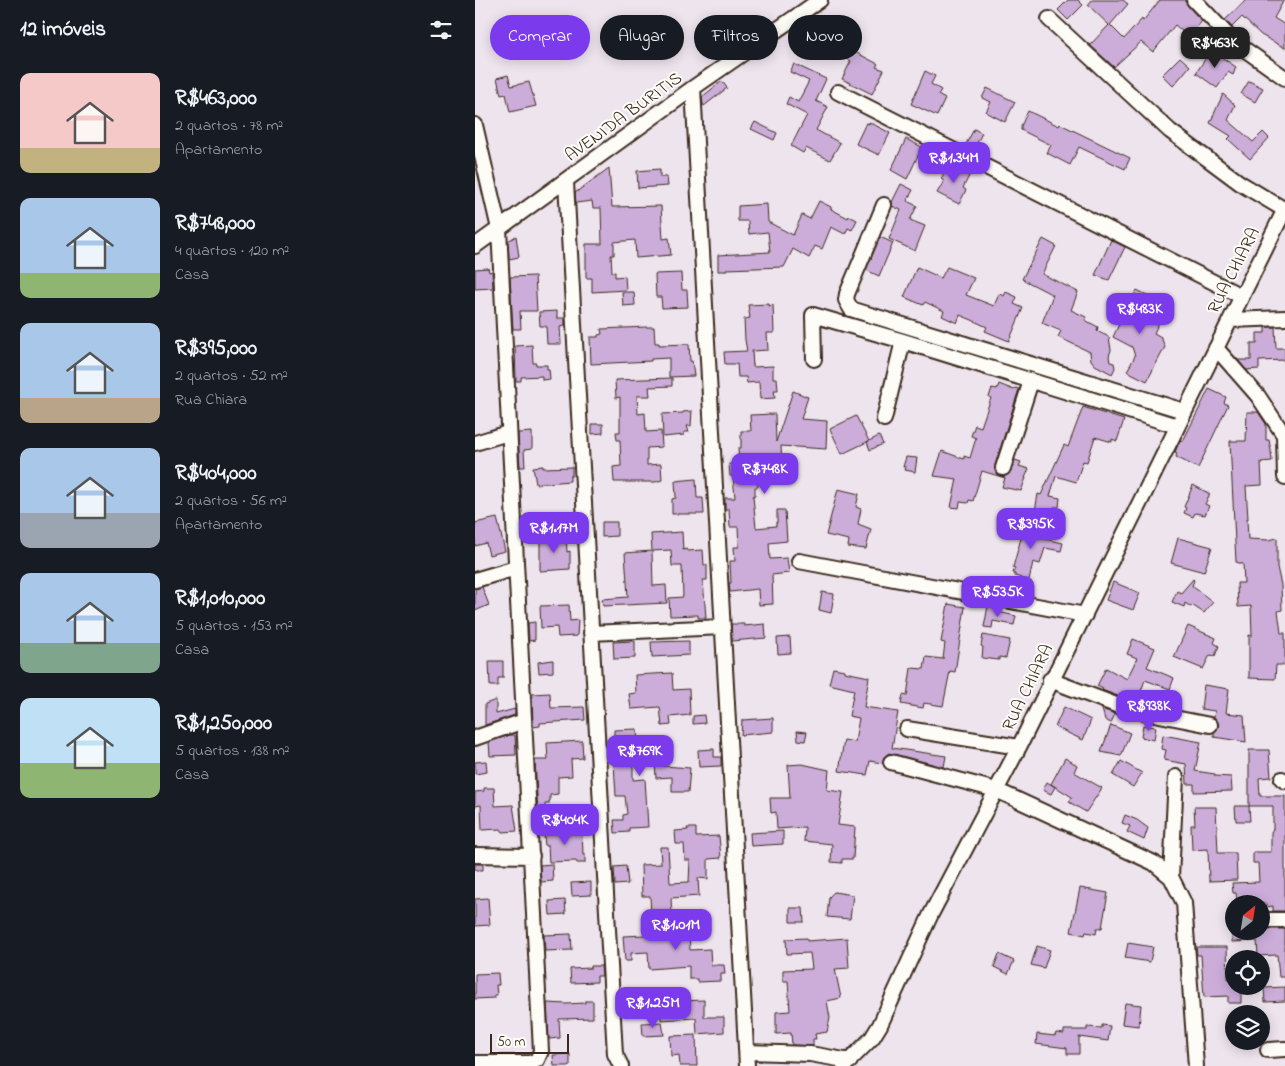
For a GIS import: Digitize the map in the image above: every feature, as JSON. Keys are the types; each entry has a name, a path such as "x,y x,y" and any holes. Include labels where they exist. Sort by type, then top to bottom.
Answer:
{"street":[{"name":"AVENIDA BURITIS","path":"475,246 566,182 693,88 820,0"},
{"path":"1194,0 1233,42 1285,78"},
{"path":"1049,19 1170,131 1240,183 1285,210"},
{"path":"693,88 747,1059 810,1054 847,1064"},
{"path":"839,92 1241,296"},
{"path":"475,125 499,229 541,1051 537,1060 530,1063 475,1063"},
{"path":"566,182 615,1054 621,1066"},
{"path":"884,205 847,294 846,300 851,309 1184,411"},
{"name":"RUA CHIARA","path":"847,1064 871,1038 880,1025 931,914 1019,747 1285,210"},
{"path":"813,358 813,315 1177,426"},
{"path":"1229,320 1285,318"},
{"path":"885,419 903,341"},
{"path":"1216,348 1258,396 1284,435 1285,477"},
{"path":"1003,468 1031,381"},
{"path":"475,443 508,433"},
{"path":"799,561 1085,615"},
{"path":"475,580 516,568"},
{"path":"591,633 723,627"},
{"path":"1051,680 1123,708 1210,725"},
{"path":"475,738 524,721"},
{"path":"907,729 1019,747"},
{"path":"891,762 996,790 1154,864 1171,876"},
{"path":"1176,778 1171,876 1184,903 1196,1066"},
{"path":"475,855 532,856"},
{"path":"1270,920 1285,920"},
{"path":"1270,1050 1285,1049"}],"building":[{"path":"1068,0 1078,0 1083,5 1068,20 1058,10"},
{"path":"1092,0 1123,0 1128,4 1110,25 1124,39 1142,19 1143,21 1160,0 1184,0 1202,21 1189,37 1175,25 1153,52 1141,42 1114,67 1090,45 1109,25 1088,5"},
{"path":"1246,0 1284,0 1274,18 1285,25 1285,48 1261,35 1242,17 1232,27 1225,20"},
{"path":"1211,50 1236,67 1233,75 1228,72 1217,88 1196,73"},
{"path":"862,56 878,64 876,67 884,70 872,94 842,79 851,61 849,60 862,60"},
{"path":"1180,57 1190,66 1173,86 1162,75"},
{"path":"794,64 826,79 816,101 828,107 816,130 840,143 830,160 806,148 803,153 791,146 807,115 786,104 789,97 798,102 809,81 790,72"},
{"path":"925,71 935,76 931,84 941,90 938,95 945,99 937,116 911,104"},
{"path":"508,75 511,86 529,82 536,106 510,112 506,94 501,95 497,78"},
{"path":"722,81 727,88 704,106 702,97"},
{"path":"1249,81 1263,88 1255,102 1241,94"},
{"path":"987,88 1015,102 1005,122 986,112 991,102 982,98"},
{"path":"1223,94 1235,105 1228,120 1253,142 1263,132 1269,138 1250,159 1228,139 1231,136 1210,123"},
{"path":"1028,111 1059,126 1060,124 1130,158 1125,169 1079,147 1070,165 1047,153 1051,145 1021,130"},
{"path":"755,122 777,133 774,140 751,129"},
{"path":"869,122 890,133 879,155 856,144 866,123 869,124"},
{"path":"974,129 982,133 973,151 965,146"},
{"path":"906,139 922,147 907,179 891,170"},
{"path":"949,163 970,174 963,188 966,190 959,204 937,193 944,181 941,179"},
{"path":"609,168 612,207 661,206 663,239 669,238 671,255 636,258 635,240 614,242 614,255 611,255 612,272 615,272 615,277 625,276 626,290 592,292 592,278 586,278 586,244 602,244 601,208 593,208 592,201 576,203 575,193"},
{"path":"660,169 660,177 667,177 668,186 638,188 637,171"},
{"path":"901,184 913,190 907,201 917,206 910,220 925,226 915,251 889,239 901,210 892,206 892,202"},
{"path":"819,201 848,218 849,216 857,220 852,230 848,228 845,234 831,227 822,249 815,246 809,258 793,249 784,267 726,269 726,271 718,271 718,255 770,252 768,232 749,234 748,221 738,221 738,206 767,204 768,222 793,235 802,215 810,219"},
{"path":"516,236 519,257 509,259 508,241"},
{"path":"880,237 893,243 879,276 866,270"},
{"path":"1043,239 1056,246 1042,274 1078,292 1071,310 1086,317 1085,320 1098,327 1097,331 1109,337 1110,362 1114,363 1115,368 1112,374 1095,365 1091,360 1090,352 1058,337 1061,331 1042,323 1053,295 1022,279"},
{"path":"1111,240 1125,247 1109,280 1095,275"},
{"path":"917,267 941,278 947,267 974,278 966,295 994,306 999,294 1004,296 1006,292 1017,297 1014,304 1023,308 1009,341 985,331 987,327 972,320 960,315 957,323 942,316 944,311 925,302 923,305 904,297"},
{"path":"488,268 489,272 492,271 493,288 475,289 475,269"},
{"path":"681,273 682,290 687,290 688,307 662,308 661,297 656,297 655,274"},
{"path":"535,276 537,311 520,311 521,329 513,329 510,277"},
{"path":"1137,290 1149,296 1144,307 1162,316 1154,333 1161,337 1165,347 1147,381 1127,371 1135,356 1132,347 1113,337 1123,316 1118,311 1125,297 1131,300"},
{"path":"622,292 634,292 635,305 623,306"},
{"path":"769,304 769,306 773,305 774,333 767,333 768,350 752,351 753,367 773,366 773,378 777,378 778,390 774,390 775,398 760,399 759,382 747,383 746,377 738,377 737,364 725,364 724,352 747,351 744,319 750,318 748,305"},
{"path":"557,311 557,318 565,318 565,326 560,327 561,344 547,344 546,326 540,326 539,312"},
{"path":"654,327 655,343 659,343 659,345 689,344 690,361 692,361 694,376 669,377 669,358 651,359 651,361 591,364 590,337 598,337 598,335 602,334 601,329"},
{"path":"1265,327 1275,327 1276,348 1285,348 1285,360 1259,361 1259,369 1246,370 1238,360 1251,360 1251,343 1257,343 1257,333 1265,333"},
{"path":"532,345 533,363 536,363 536,365 547,365 550,379 542,380 542,376 521,377 521,381 516,381 515,346"},
{"path":"672,378 672,386 649,387 650,396 637,396 638,414 645,413 646,432 661,431 662,447 647,448 647,465 661,464 662,480 655,482 614,482 613,467 621,466 620,440 617,440 616,432 620,432 620,397 616,398 615,380"},
{"path":"999,384 1014,390 1015,388 1019,389 995,470 1000,476 1005,476 1011,471 1015,460 1021,462 1019,466 1029,469 1021,491 1002,487 1005,478 982,471 973,501 969,500 968,503 960,502 959,508 951,507 957,479 934,476 942,451 964,459 964,456 970,458 976,438 971,436 975,425 981,427 991,398 989,397 992,388 997,389"},
{"path":"1209,389 1226,397 1224,403 1228,405 1198,468 1176,457 1177,453 1175,452 1180,440 1183,441"},
{"path":"793,391 808,397 801,419 827,421 826,449 781,446 782,466 762,467 762,479 758,479 758,487 755,487 755,495 753,496 756,528 776,526 777,510 785,510 787,541 769,543 770,559 787,558 789,573 772,575 773,604 759,605 758,589 730,592 730,561 735,561 734,547 739,547 738,527 730,527 729,509 725,509 725,498 735,498 733,476 730,476 729,464 739,464 738,448 741,448 741,431 751,431 750,415 775,414 776,442"},
{"path":"1083,407 1124,420 1117,441 1112,439 1112,442 1095,437 1087,462 1083,461 1076,482 1056,476 1050,496 1060,498 1059,507 1054,507 1051,520 1034,517 1038,494 1041,495 1064,445 1068,447"},
{"path":"692,411 691,426 687,426 689,432 684,432 684,435 663,437 662,414"},
{"path":"1247,412 1258,412 1266,424 1266,440 1269,440 1271,451 1272,461 1261,462 1262,485 1246,486 1248,539 1269,540 1277,538 1277,567 1281,585 1282,610 1278,611 1281,633 1285,633 1285,665 1276,665 1275,679 1249,678 1249,635 1252,636 1251,606 1238,607 1237,583 1244,583 1243,564 1236,562 1230,441 1246,441"},
{"path":"856,416 869,441 842,454 830,429"},
{"path":"592,424 603,424 603,433 592,434"},
{"path":"532,432 532,449 524,450 525,467 520,467 518,433"},
{"path":"879,436 883,444 870,450 867,442"},
{"path":"906,457 917,458 915,472 905,470 906,467 903,467"},
{"path":"543,466 543,468 572,467 570,481 536,484 533,467"},
{"path":"696,479 697,498 703,498 704,514 672,514 672,499 676,498 675,481"},
{"path":"1193,485 1210,494 1205,504 1209,506 1205,515 1195,513 1193,517 1184,513 1186,508 1184,507"},
{"path":"838,489 859,494 856,507 861,509 858,524 871,529 866,549 848,547 849,540 826,535"},
{"path":"1020,517 1037,519 1035,537 1063,543 1061,551 1045,548 1040,564 1033,562 1027,589 1019,587 1021,578 1013,573 1023,531 1018,530"},
{"path":"497,518 505,551 489,555 486,543 475,546 475,523"},
{"path":"523,519 531,519 532,529 523,529"},
{"path":"602,522 617,522 617,536 602,537"},
{"path":"682,532 683,550 703,550 704,565 707,565 707,580 703,580 706,618 698,618 698,615 670,616 669,598 683,597 682,566 672,566 671,550 652,551 651,534"},
{"path":"566,536 567,552 570,551 570,569 540,571 540,538"},
{"path":"1178,538 1212,547 1204,572 1171,563"},
{"path":"652,551 653,586 666,585 667,603 603,606 602,599 628,597 625,553"},
{"path":"1193,579 1192,586 1213,602 1204,613 1192,605 1191,607 1185,603 1184,607 1172,602 1177,591 1181,593"},
{"path":"1113,582 1140,593 1133,610 1106,600"},
{"path":"482,587 489,605 475,611 475,589"},
{"path":"822,592 834,594 831,613 819,610"},
{"path":"948,604 965,607 955,672 950,671 943,706 924,703 923,708 901,704 903,695 907,696 911,668 924,669 926,657 943,659 945,643 941,642"},
{"path":"569,605 570,621 578,620 577,636 558,637 557,627 541,628 540,606"},
{"path":"988,606 996,607 995,611 1016,616 1014,625 993,621 992,628 984,627"},
{"path":"535,622 535,640 529,641 528,623"},
{"path":"731,624 744,624 744,626 765,624 766,638 732,641"},
{"path":"1188,626 1216,638 1214,643 1219,646 1215,656 1210,655 1203,669 1174,657"},
{"path":"983,635 1010,640 1006,658 999,657 999,660 982,658 983,647 981,646"},
{"path":"790,637 791,653 778,654 777,638"},
{"path":"1133,639 1155,648 1147,667 1174,678 1170,689 1145,680 1140,694 1137,693 1136,696 1126,692 1123,698 1102,690 1097,686 1106,668 1127,679 1137,658 1127,654"},
{"path":"635,641 635,658 614,659 613,642"},
{"path":"689,641 689,655 652,657 651,642"},
{"path":"553,660 553,672 539,673 538,662"},
{"path":"489,661 503,661 503,678 498,678 498,686 490,686"},
{"path":"833,668 869,677 864,707 898,712 892,748 946,756 944,767 889,753 885,756 882,763 870,761 867,775 839,771 844,740 855,742 859,718 849,716 854,690 829,684"},
{"path":"672,673 673,690 689,689 690,715 670,717 671,725 662,726 660,707 631,709 629,694 636,693 635,675"},
{"path":"1204,685 1229,689 1226,713 1244,715 1246,742 1214,737 1214,732 1219,726 1214,717 1215,711 1201,709"},
{"path":"550,693 551,708 584,707 585,720 540,723 540,726 533,727 532,694"},
{"path":"496,700 496,714 515,709 515,715 485,725 485,704"},
{"path":"1064,707 1091,720 1083,740 1055,727"},
{"path":"1102,709 1115,714 1111,723 1105,720"},
{"path":"704,715 705,723 693,724 693,716"},
{"path":"773,718 773,732 741,735 742,720"},
{"path":"1111,725 1130,733 1121,756 1101,752"},
{"path":"1143,725 1156,727 1154,740 1141,737"},
{"path":"637,729 638,744 663,743 664,766 690,768 688,792 672,792 672,777 656,778 655,761 633,762 633,780 645,779 648,827 629,828 629,832 615,833 614,820 623,820 623,815 627,814 625,796 616,796 611,746 614,746 614,730"},
{"path":"797,731 807,732 805,741 798,740"},
{"path":"515,735 516,755 490,756 489,742"},
{"path":"1163,735 1201,742 1195,771 1215,774 1215,776 1231,777 1232,791 1194,792 1194,784 1187,784 1186,764 1164,760 1166,750 1161,749"},
{"path":"582,741 583,758 571,759 572,776 558,777 558,794 550,795 549,804 545,804 546,813 538,813 535,760 548,760 547,743"},
{"path":"714,749 714,757 721,757 721,766 699,767 698,750"},
{"path":"1249,750 1269,750 1271,777 1259,778 1260,796 1285,796 1285,911 1273,911 1273,906 1270,906 1270,895 1236,895 1236,893 1233,893 1232,883 1259,882 1258,863 1253,863 1253,852 1271,852 1273,806 1249,806"},
{"path":"1065,758 1077,765 1074,772 1102,788 1086,812 1069,802 1072,797 1051,784"},
{"path":"486,761 487,772 475,774 475,762"},
{"path":"1121,761 1142,773 1133,787 1113,775"},
{"path":"802,764 829,770 827,790 843,792 838,825 855,827 853,859 842,859 842,863 831,862 832,844 804,841 805,827 777,829 776,812 771,813 770,798 790,798 788,765"},
{"path":"1047,782 1055,787 1051,794 1043,790"},
{"path":"484,788 494,788 495,806 513,805 517,831 503,832 501,829 482,830 481,805 475,806 475,792 484,791"},
{"path":"1235,806 1249,806 1250,821 1236,821"},
{"path":"1194,807 1216,807 1218,853 1236,853 1237,880 1209,881 1208,849 1192,850 1191,825 1195,825"},
{"path":"1125,815 1137,820 1148,828 1144,840 1127,832 1130,826 1122,823"},
{"path":"582,828 585,863 577,863 576,861 549,862 548,846 545,846 544,836 546,836 546,831"},
{"path":"687,828 696,828 696,837 719,836 721,858 708,859 708,879 698,878 699,896 671,898 672,915 651,916 650,896 642,896 641,865 661,864 660,847 668,847 670,883 689,882 690,860 685,860 684,844 676,844 675,831 688,830"},
{"path":"783,831 783,844 751,846 750,833"},
{"path":"475,864 483,864 483,870 475,870"},
{"path":"552,864 553,881 541,882 540,865"},
{"path":"626,866 628,884 615,885 614,867"},
{"path":"591,882 591,895 572,896 571,883"},
{"path":"1080,888 1108,893 1102,928 1097,928 1096,934 1086,932 1085,935 1071,932"},
{"path":"834,892 853,895 850,919 827,917 829,897"},
{"path":"488,898 490,925 475,926 475,899"},
{"path":"565,900 566,914 550,915 549,901"},
{"path":"790,908 803,908 804,922 790,922"},
{"path":"672,917 700,917 700,927 689,930 690,950 710,949 711,965 724,965 725,974 721,974 721,981 697,982 697,979 689,979 689,966 649,969 648,952 631,953 631,961 625,961 623,936 666,934 672,932"},
{"path":"1270,929 1285,929 1285,977 1279,977 1277,955 1270,955 1270,950 1258,950 1257,941 1232,942 1232,940 1270,940"},
{"path":"571,934 572,950 545,951 544,935"},
{"path":"807,938 807,941 847,938 849,968 835,969 841,998 827,1001 830,1018 827,1032 815,1034 816,1039 813,1039 813,1046 792,1045 791,1033 776,1034 776,1012 790,1011 788,981 783,981 783,970 812,969 810,953 787,954 786,939"},
{"path":"1128,943 1153,947 1150,962 1125,958"},
{"path":"1037,946 1050,950 1044,968 1031,965"},
{"path":"1196,947 1227,947 1227,950 1225,950 1225,995 1241,995 1241,1003 1228,1003 1228,996 1204,997 1201,955 1197,955"},
{"path":"999,954 1014,961 1008,974 994,967"},
{"path":"591,966 601,966 602,976 597,976 597,982 571,983 570,969 591,968"},
{"path":"498,973 499,985 496,985 497,995 494,995 494,998 475,999 475,974"},
{"path":"1285,987 1285,1001 1265,1002 1264,995 1270,995 1270,988"},
{"path":"704,1000 704,1017 724,1017 724,1032 697,1034 696,1018 661,1020 660,1002"},
{"path":"585,1001 593,1001 593,1018 559,1019 560,1038 549,1039 547,1003 567,1004 585,1003"},
{"path":"1125,1003 1141,1005 1139,1026 1122,1024"},
{"path":"662,1022 664,1035 643,1036 642,1023"},
{"path":"1102,1025 1110,1026 1108,1041 1079,1037 1079,1054 1067,1054 1067,1048 1036,1044 1037,1034 1055,1036 1056,1033 1064,1034 1064,1030 1087,1030 1087,1027 1102,1028"},
{"path":"696,1035 697,1066 680,1066 679,1055 671,1056 670,1036"},
{"path":"570,1054 570,1066 554,1066 553,1055"}]}
